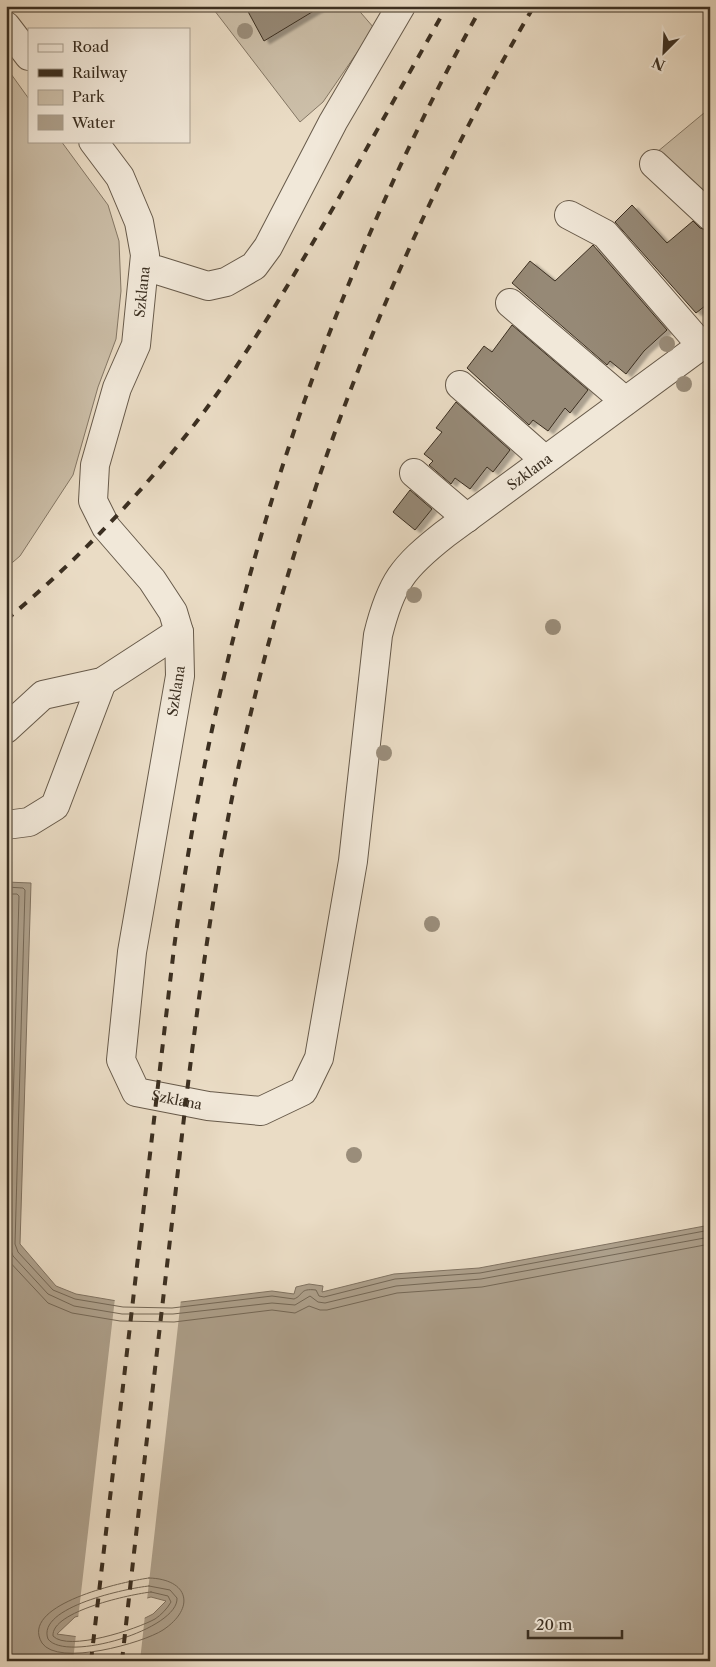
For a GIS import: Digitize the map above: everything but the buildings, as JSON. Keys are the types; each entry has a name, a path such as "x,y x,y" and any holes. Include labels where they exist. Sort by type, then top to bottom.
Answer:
{"lane":[{"path":"144,271 157,270 208,286 226,282 254,266 268,247 333,122 401,6"},
{"path":"6,26 28,55"},
{"name":"Szklana","path":"94,142 120,177 139,222 145,255 136,345 117,388 95,465 92,501 106,526 152,580 173,612 179,632 181,651 180,676 132,952 121,1060 136,1092 208,1106 261,1110 303,1090 320,1058 354,861 378,635 384,608 397,581 415,557 706,342"},
{"path":"654,164 710,216"},
{"path":"569,215 606,234 706,342"},
{"path":"510,304 625,401"},
{"path":"460,385 545,460"},
{"path":"414,473 467,518"},
{"path":"6,729 43,695 102,682 179,632"},
{"path":"6,825 29,822 55,806 102,682"}],"green space":[{"path":"211,6 355,6 374,28 323,102 300,122"},
{"path":"6,67 28,98 28,142 62,142 108,205 119,241 121,291 116,339 98,387 73,475 20,556 6,568"},
{"path":"710,108 710,216 645,162"}],"water":[{"path":"6,882 31,883 20,1244 56,1286 76,1294 123,1302 173,1303 272,1291 294,1294 296,1287 309,1284 323,1286 322,1292 394,1274 479,1268 710,1225 710,1661 6,1661","holes":["151,1597 166,1601 153,1614 143,1619 79,1637 57,1634 75,1617"]}],"pier":[{"path":"115,1298 181,1299 147,1600 78,1619"},
{"path":"145,1615 140,1661 73,1661 76,1634"}],"railway":[{"path":"6,620 64,569 119,514 170,455 217,394 249,348 293,276 447,6"},
{"path":"91,1661 174,948 193,825 218,703 248,582 284,462 325,345 372,229 424,116 482,6"},
{"path":"122,1661 201,982 227,822 262,669 289,570 321,472 356,376 395,281 438,187 484,96 534,6"}]}
